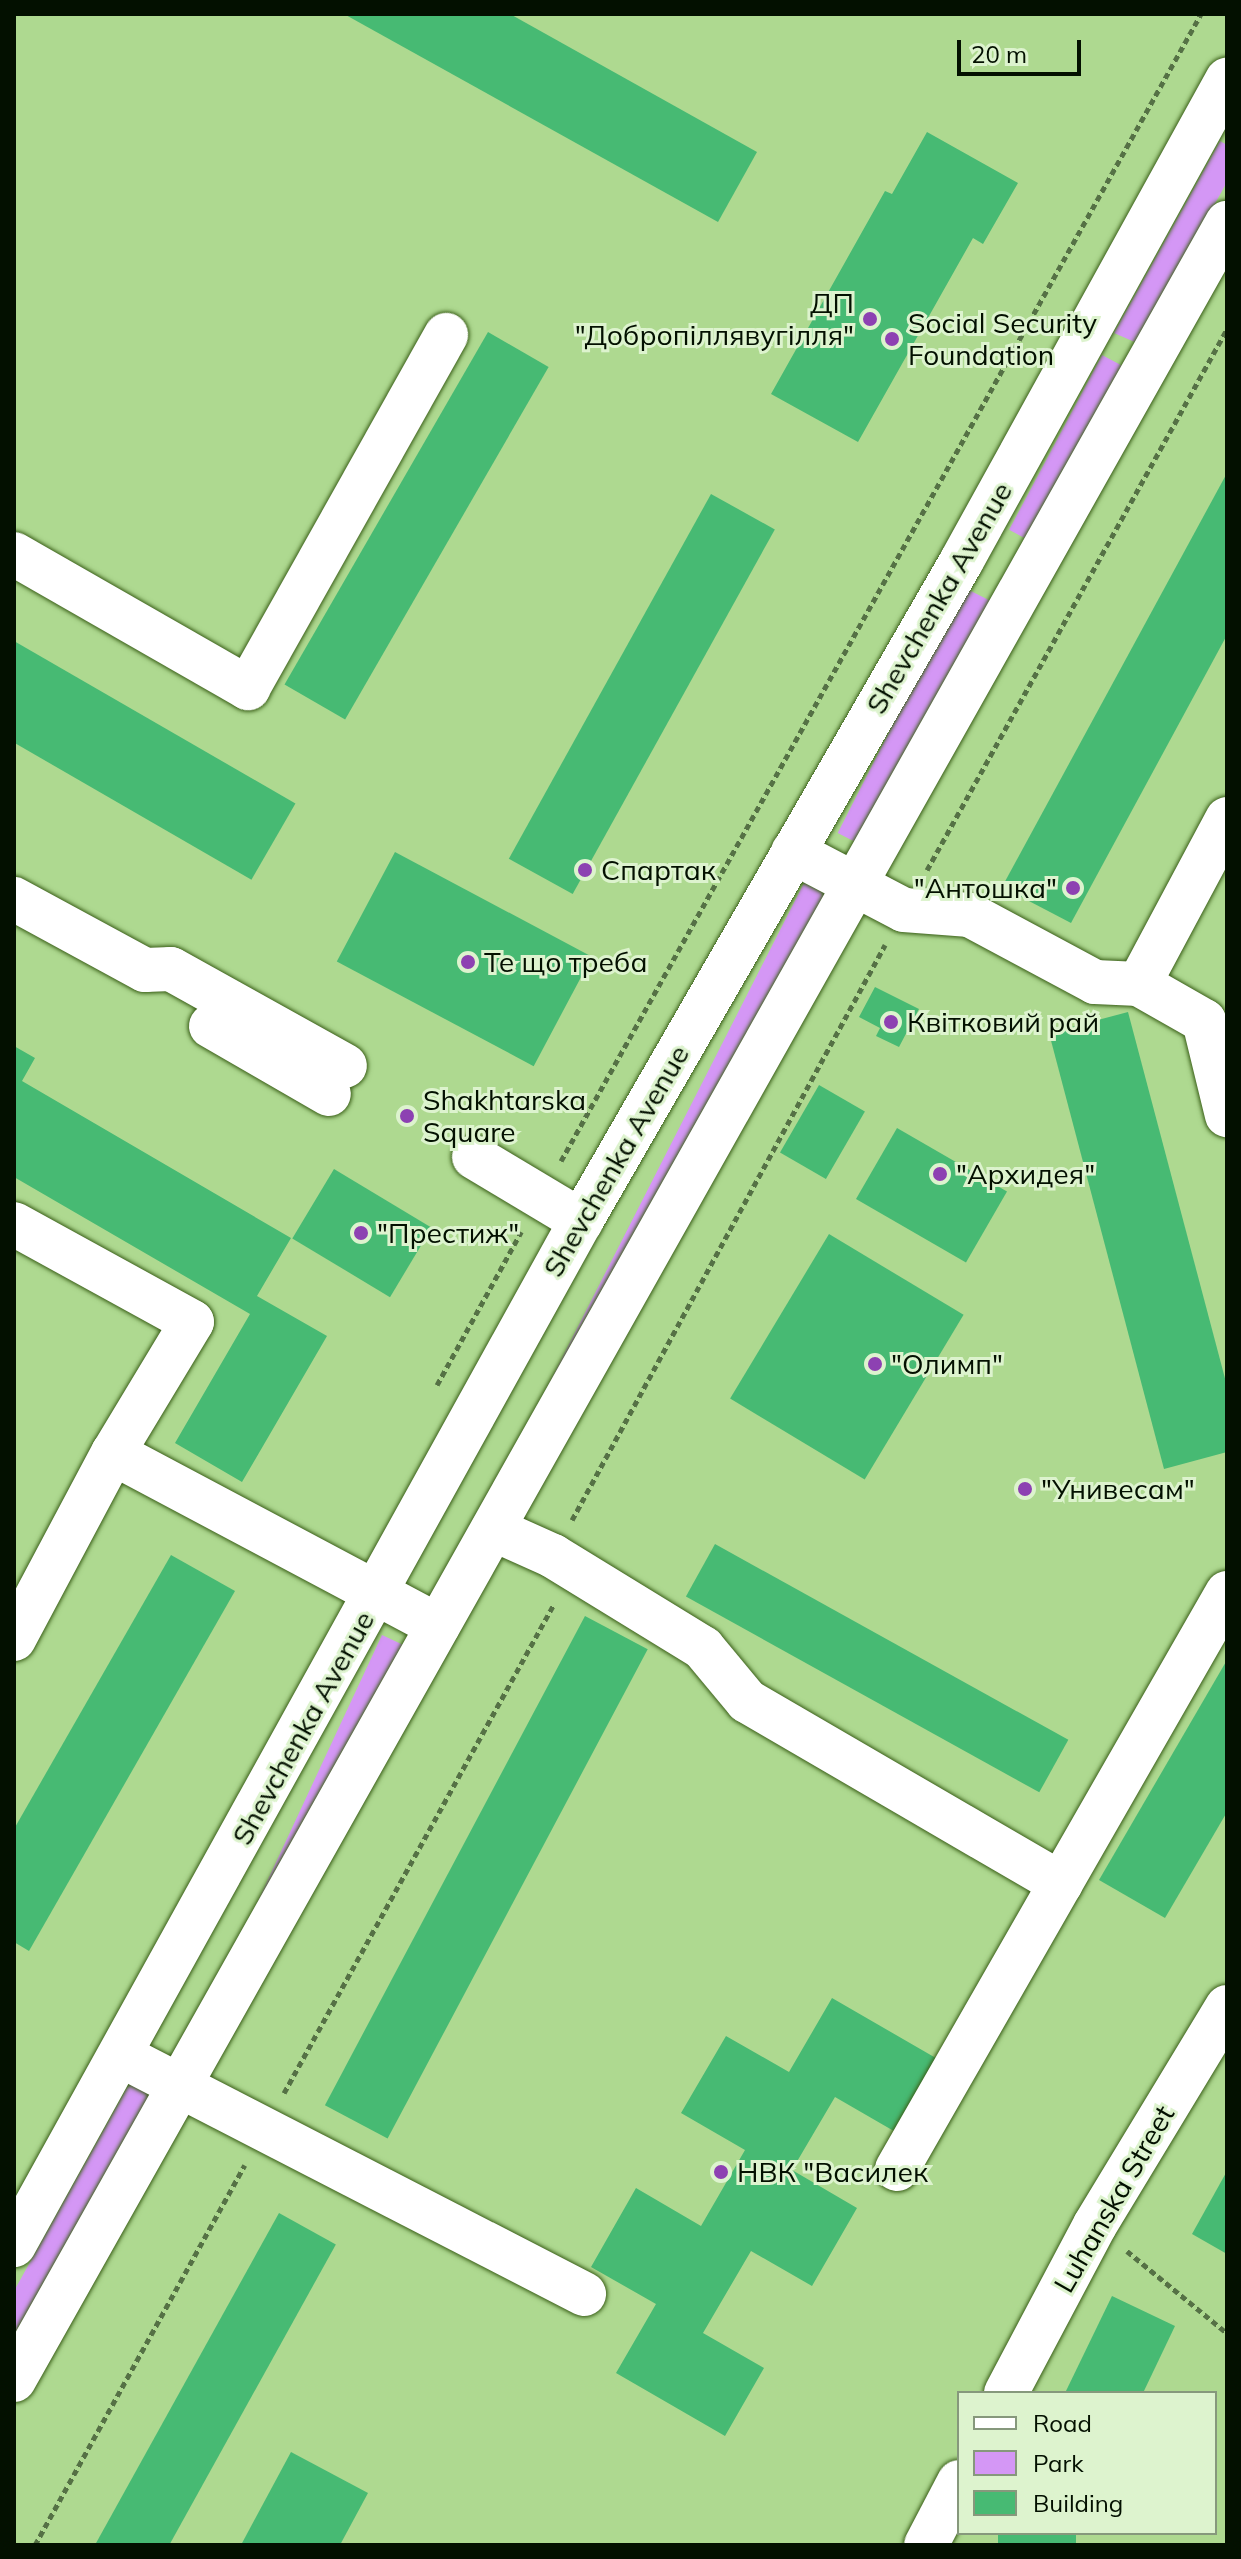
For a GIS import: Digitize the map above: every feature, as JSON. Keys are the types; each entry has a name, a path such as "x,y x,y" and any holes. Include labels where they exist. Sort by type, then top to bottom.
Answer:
{"street":[{"name":"Shevchenka Avenue","path":"14,2245 581,1221 961,562 1227,80"},
{"path":"14,2380 852,884 1227,223"},
{"path":"14,554 248,688 446,335"},
{"path":"961,562 1018,592"},
{"path":"1139,984 1227,819"},
{"path":"793,852 904,910 970,915 1095,982 1139,984 1204,1021 1227,1115"},
{"path":"14,899 145,970 153,993 337,1080"},
{"path":"474,1157 581,1221"},
{"path":"14,1224 192,1322 113,1453 14,1639"},
{"path":"113,1453 438,1626"},
{"path":"493,1529 553,1556 703,1648 747,1701 1061,1884"},
{"path":"897,2169 1227,1593"},
{"name":"Luhanska Street","path":"1007,2391 1095,2225 1227,2007"},
{"path":"120,2055 266,2127 584,2294"},
{"path":"926,2545 957,2486"}],"path":[{"path":"35,2545 554,1603 553,1556 904,910 1227,329"},
{"path":"1095,2225 1227,2333"}],"green space":[{"path":"1220,141 1227,145 1227,182 1137,343 1114,333"},
{"path":"1102,355 1125,367 1032,542 1009,530"},
{"path":"963,587 991,601 865,847 838,833"},
{"path":"804,883 828,895 478,1581 454,1569"},
{"path":"382,1635 403,1645 200,2079 180,2069"},
{"path":"133,2077 157,2088 14,2343 14,2291"}],"building":[{"path":"344,14 510,14 757,152 718,222"},
{"name":"ДП \"Добропіллявугілля\"","path":"927,132 1018,183 983,244 973,238 858,442 771,394 885,191 892,194"},
{"path":"488,332 549,367 345,719 284,684"},
{"path":"1227,473 1227,635 1071,923 1002,887"},
{"path":"711,494 775,529 573,894 509,859"},
{"path":"14,641 295,804 251,880 14,743"},
{"path":"395,852 592,957 534,1066 337,961"},
{"name":"Квітковий рай","path":"875,987 919,1009 899,1047 876,1036 880,1028 859,1017"},
{"path":"1128,1012 1227,1386 1227,1452 1164,1469 1049,1033"},
{"path":"14,1046 35,1058 22,1081 291,1238 257,1296 327,1336 242,1482 175,1443 250,1314 14,1177"},
{"path":"819,1085 865,1112 826,1179 780,1153"},
{"path":"897,1128 1007,1192 966,1263 856,1199"},
{"name":"\"Престиж\"","path":"334,1169 432,1228 390,1297 292,1238"},
{"path":"829,1234 964,1315 865,1479 730,1399"},
{"path":"715,1544 1068,1740 1039,1792 686,1596"},
{"path":"171,1555 235,1591 29,1951 14,1942 14,1829"},
{"path":"585,1616 648,1649 388,2138 325,2105"},
{"path":"1227,1660 1227,1812 1165,1918 1099,1880"},
{"path":"832,1998 941,2061 899,2134 835,2097 792,2170 857,2208 812,2286 751,2251 703,2333 764,2368 725,2436 616,2373 656,2304 591,2267 636,2188 701,2226 745,2150 681,2113 726,2036 789,2072"},
{"path":"1227,2171 1227,2254 1192,2234"},
{"path":"279,2213 336,2245 169,2545 95,2545"},
{"path":"1112,2296 1175,2326 1144,2391 1066,2391"},
{"path":"291,2452 368,2493 340,2545 241,2545"},
{"path":"998,2535 1076,2535 1076,2545 998,2545"}],"place":[{"name":"ДП \"Добропіллявугілля\"","path":"870,319"},
{"name":"Social Security Foundation","path":"892,339"},
{"name":"Спартак","path":"585,870"},
{"name":"\"Антошка\"","path":"1073,888"},
{"name":"Те що треба","path":"468,962"},
{"name":"Квітковий рай","path":"891,1022"},
{"name":"Shakhtarska Square","path":"407,1116"},
{"name":"\"Архидея\"","path":"940,1174"},
{"name":"\"Престиж\"","path":"361,1233"},
{"name":"\"Олимп\"","path":"875,1364"},
{"name":"\"Унивесам\"","path":"1025,1489"},
{"name":"НВК \"Василек","path":"721,2172"}]}
